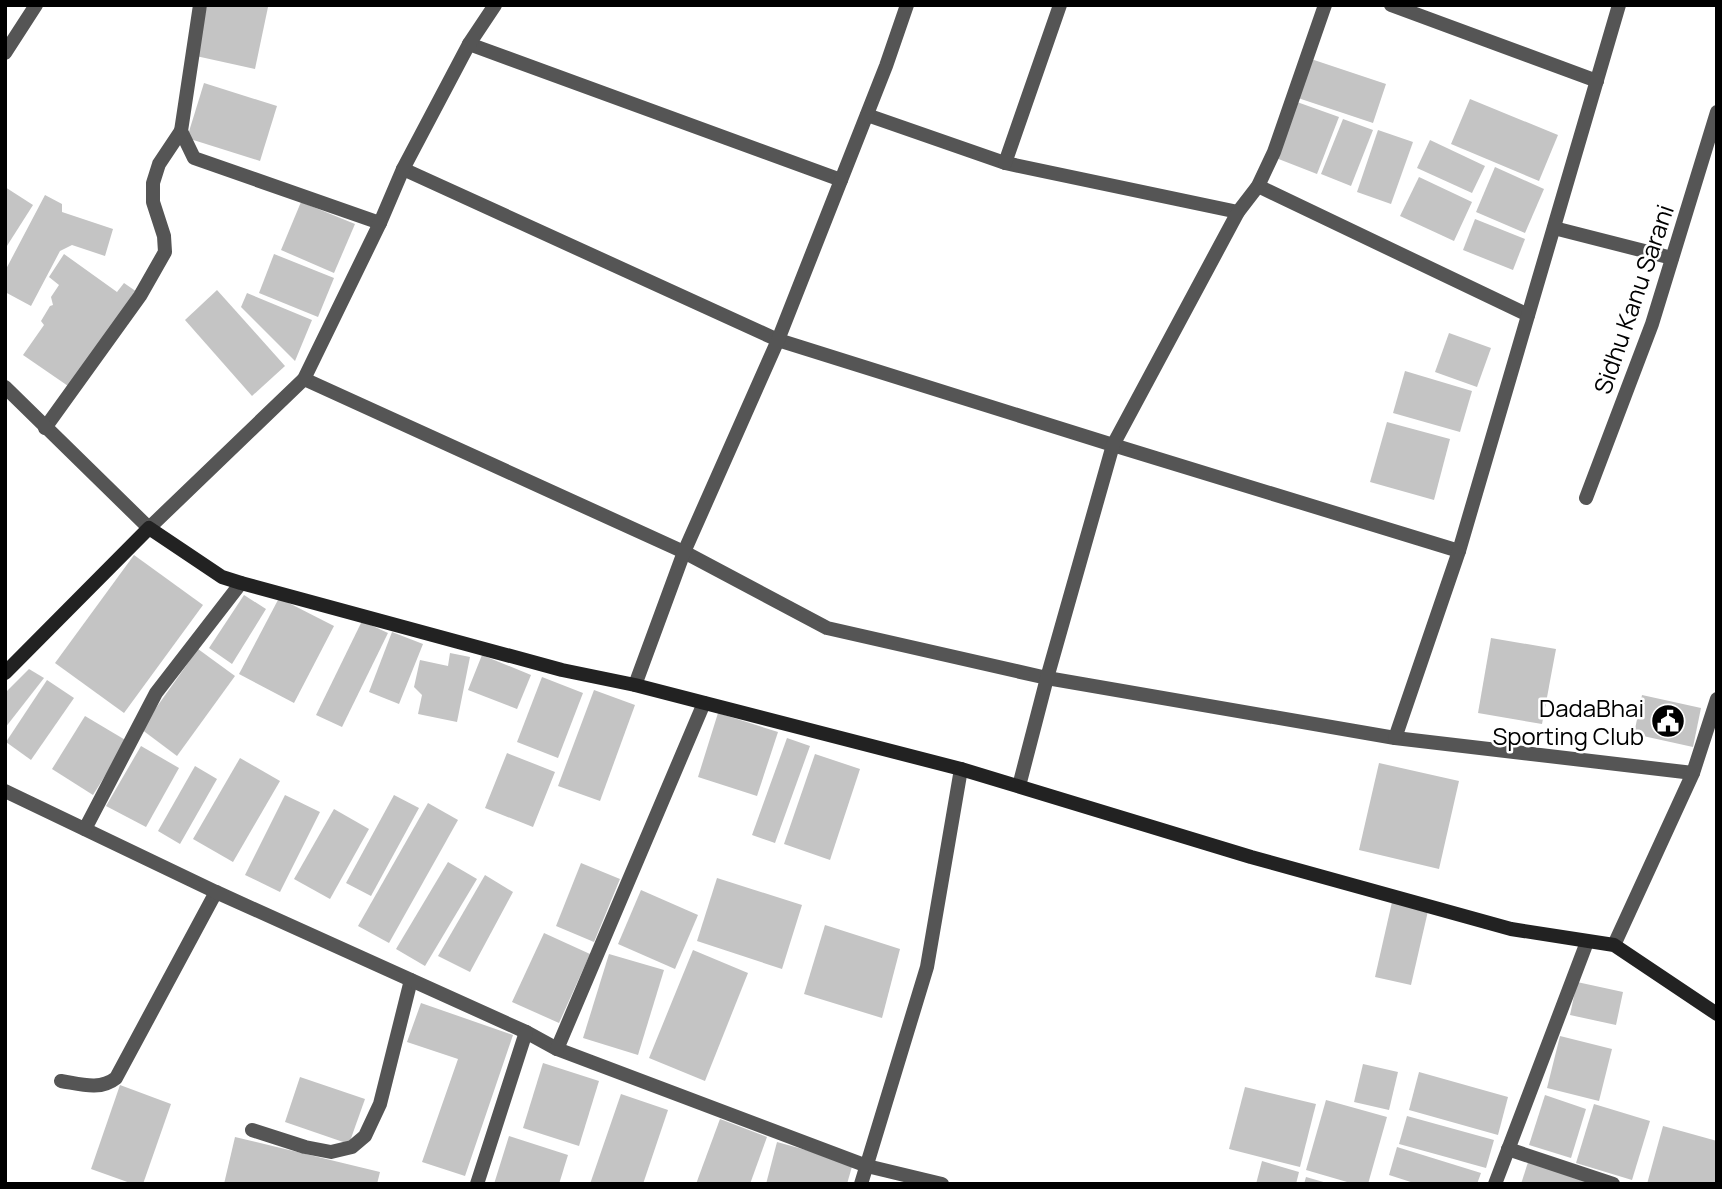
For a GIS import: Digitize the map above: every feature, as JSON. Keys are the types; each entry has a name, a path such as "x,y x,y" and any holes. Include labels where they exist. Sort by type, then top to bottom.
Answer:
{"main road":[{"path":"5,673 149,528 222,577 241,583 562,670 635,685 961,769 1251,857 1511,929 1614,945 1717,1014"}],"street":[{"path":"5,53 36,5"},
{"path":"45,428 140,296 165,252 164,236 153,202 153,183 159,164 181,131 200,5"},
{"path":"5,387 149,528 304,379 380,223 403,169 469,44 495,5"},
{"path":"635,685 684,552 778,340 886,66 907,5"},
{"path":"1005,163 1060,5"},
{"path":"1019,786 1113,445 1238,212 1258,186 1274,152 1325,5"},
{"path":"1391,5 1597,81"},
{"path":"1395,738 1459,551 1619,5"},
{"path":"469,44 841,180"},
{"name":"Sidhu Kanu Sarani","path":"1586,498 1651,324 1717,112"},
{"path":"867,115 1005,163 1238,212"},
{"path":"181,131 194,158 380,223"},
{"path":"403,169 778,340 1459,551"},
{"path":"1258,186 1528,315"},
{"path":"1554,228 1672,258"},
{"path":"304,379 684,552 827,628 1047,678 1395,738 1693,773"},
{"path":"85,830 156,692 241,583"},
{"path":"1614,945 1693,773 1717,699"},
{"path":"557,1049 704,703"},
{"path":"861,1184 927,967 961,769"},
{"path":"5,791 216,892 526,1032 557,1049 867,1166 942,1184"},
{"path":"61,1081 98,1086 109,1084 117,1078 216,892"},
{"path":"1495,1184 1587,942"},
{"path":"253,1130 305,1147 331,1152 352,1147 365,1136 380,1104 411,980"},
{"path":"477,1184 526,1032"},
{"path":"1508,1149 1613,1184"}],"building":[{"path":"207,5 268,7 255,69 196,56"},
{"path":"1311,59 1386,84 1373,123 1298,98"},
{"path":"204,83 277,106 260,161 187,138"},
{"path":"1470,99 1558,135 1539,181 1451,144"},
{"path":"1297,102 1339,117 1317,174 1276,158"},
{"path":"1343,119 1373,130 1351,186 1321,174"},
{"path":"1378,130 1413,142 1391,204 1357,192"},
{"path":"1430,140 1485,166 1472,193 1417,168"},
{"path":"1495,167 1544,189 1525,233 1476,212"},
{"path":"1419,177 1472,202 1454,241 1400,216"},
{"path":"5,187 33,205 5,249"},
{"path":"45,195 62,204 62,212 113,229 105,256 72,245 60,251 31,306 5,292 5,271"},
{"path":"301,202 355,224 334,273 281,250"},
{"path":"1475,219 1525,239 1513,270 1463,250"},
{"path":"64,254 117,292 124,283 137,292 71,388 23,355 44,325 41,321 53,305 51,297 59,285 49,277"},
{"path":"274,254 334,278 318,317 259,293"},
{"path":"217,290 285,366 252,396 185,320"},
{"path":"247,293 312,320 295,361 241,307"},
{"path":"1449,333 1491,348 1477,387 1435,372"},
{"path":"1405,371 1472,391 1460,432 1393,413"},
{"path":"1387,422 1450,439 1434,500 1370,482"},
{"path":"134,555 203,605 124,713 55,663"},
{"path":"244,595 266,609 232,664 209,648"},
{"path":"279,598 334,626 294,703 239,674"},
{"path":"362,621 388,633 342,727 316,715"},
{"path":"392,632 423,644 399,704 369,692"},
{"path":"1491,638 1556,649 1542,724 1478,713"},
{"path":"198,649 235,676 177,756 141,729"},
{"path":"450,653 470,657 457,722 418,714 422,695 414,687 420,660 448,666"},
{"path":"482,655 531,675 517,709 468,690"},
{"path":"29,669 44,678 5,728 5,693"},
{"path":"542,677 583,693 558,758 517,742"},
{"path":"47,680 74,698 31,760 6,742"},
{"path":"594,690 635,705 600,801 558,786"},
{"name":"DadaBhai Sporting Club","path":"1642,695 1701,708 1693,747 1634,734"},
{"path":"718,713 778,732 757,796 698,777"},
{"path":"85,716 127,741 93,795 52,769"},
{"path":"787,738 810,746 775,843 752,835"},
{"path":"141,746 179,768 146,827 106,806"},
{"path":"507,753 555,772 533,827 485,808"},
{"path":"815,754 860,769 830,860 784,844"},
{"path":"240,758 280,781 233,862 193,839"},
{"path":"1379,763 1459,781 1439,869 1359,850"},
{"path":"195,766 217,779 180,844 158,831"},
{"path":"285,795 320,812 280,892 245,875"},
{"path":"394,795 419,808 371,896 346,883"},
{"path":"428,803 458,820 389,943 358,926"},
{"path":"334,809 369,829 330,899 294,879"},
{"path":"448,862 477,879 425,966 396,949"},
{"path":"581,863 620,879 594,942 556,926"},
{"path":"485,875 513,892 470,972 438,956"},
{"path":"717,878 802,905 782,969 697,941"},
{"path":"641,890 698,915 675,969 618,944"},
{"path":"1392,902 1428,911 1411,985 1375,977"},
{"path":"825,925 900,949 882,1018 804,994"},
{"path":"544,933 590,954 559,1023 512,1002"},
{"path":"693,950 748,973 705,1081 649,1058"},
{"path":"609,954 664,970 638,1055 583,1038"},
{"path":"1577,982 1623,992 1616,1025 1570,1015"},
{"path":"421,1003 513,1035 465,1176 422,1162 458,1059 407,1042"},
{"path":"1560,1036 1612,1049 1599,1101 1547,1088"},
{"path":"543,1063 599,1081 579,1146 523,1128"},
{"path":"1363,1064 1398,1072 1389,1110 1354,1102"},
{"path":"1419,1072 1508,1097 1498,1135 1409,1110"},
{"path":"300,1077 365,1099 349,1144 285,1122"},
{"path":"120,1085 171,1104 143,1184 133,1184 91,1169"},
{"path":"1245,1087 1316,1104 1300,1167 1229,1149"},
{"path":"621,1094 668,1110 643,1184 590,1184"},
{"path":"1545,1095 1586,1109 1571,1158 1529,1145"},
{"path":"1326,1100 1387,1117 1368,1184 1354,1184 1306,1170"},
{"path":"1594,1104 1650,1121 1632,1180 1576,1163"},
{"path":"1407,1116 1494,1140 1486,1168 1399,1144"},
{"path":"720,1119 767,1137 750,1184 696,1184"},
{"path":"1663,1126 1717,1141 1717,1184 1647,1184"},
{"path":"509,1136 568,1155 559,1184 494,1184"},
{"path":"235,1137 380,1172 377,1184 224,1184"},
{"path":"777,1142 853,1163 847,1184 766,1184"},
{"path":"1397,1147 1481,1173 1477,1184 1417,1184 1389,1175"},
{"path":"1529,1159 1590,1180 1589,1184 1521,1184"},
{"path":"1262,1161 1299,1172 1296,1184 1256,1184"},
{"path":"1306,1177 1327,1183 1327,1184 1304,1184"}],"place":[{"name":"DadaBhai Sporting Club","path":"1668,721"}]}
